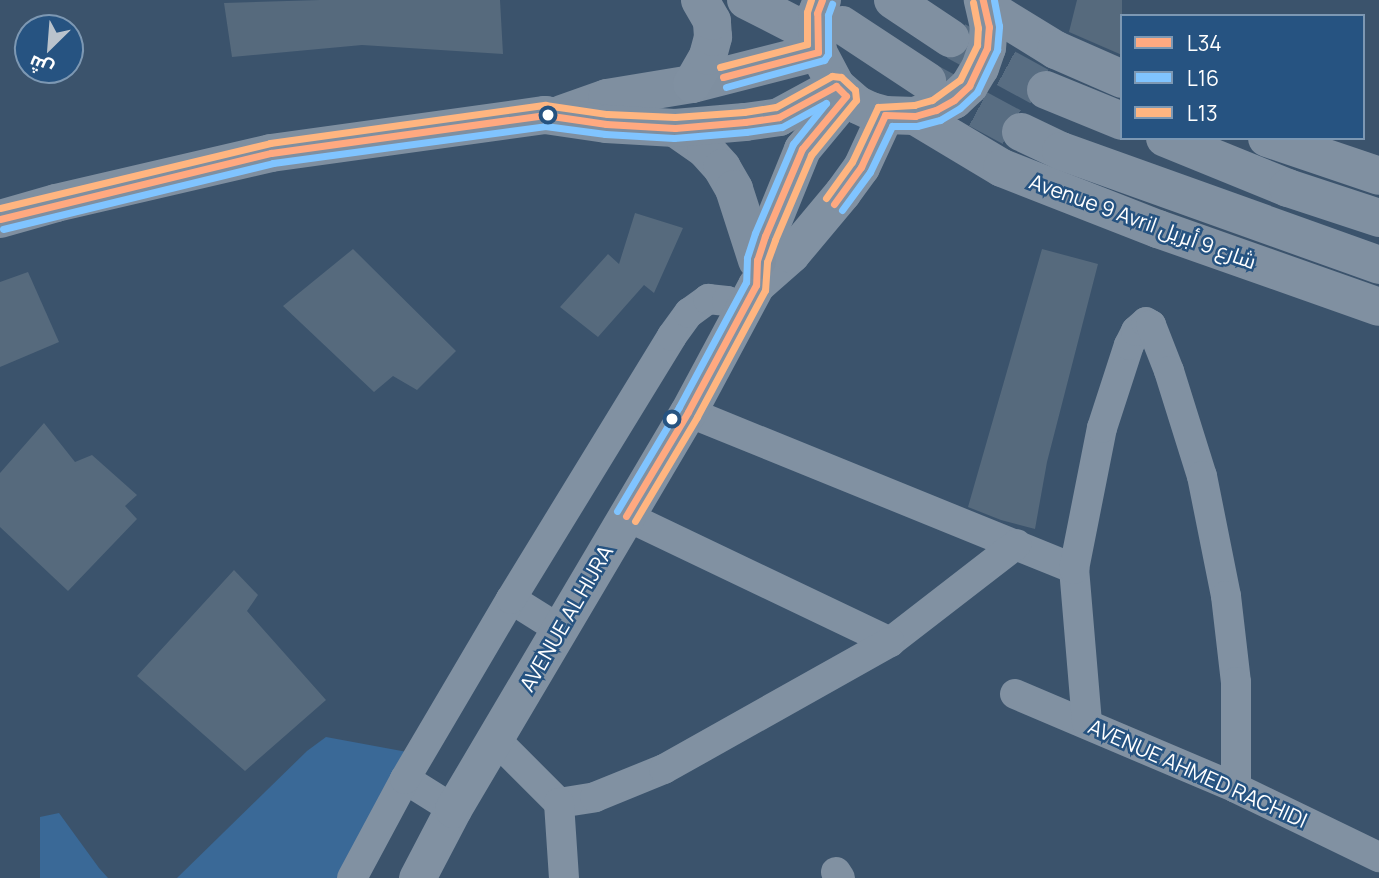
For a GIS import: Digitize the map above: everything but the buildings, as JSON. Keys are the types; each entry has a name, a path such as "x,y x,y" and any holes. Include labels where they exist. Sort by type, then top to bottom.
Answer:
{"highway":[{"path":"692,84 708,56 713,37 712,21 699,0"},
{"name":"Avenue 9 Avril شارع 9 أبريل","path":"746,0 824,28 909,104 1002,168 1158,229 1379,307"},
{"path":"893,0 950,38"},
{"path":"824,28 841,91 858,105 954,100 969,86 987,48 989,27 985,3"},
{"path":"985,3 1056,50 1120,78"},
{"path":"1046,90 1120,120"},
{"name":"Avenue 9 Avril شارع 9 أبريل","path":"1021,132 1061,151 1379,265"},
{"path":"1169,140 1288,188 1379,218"},
{"path":"1274,140 1379,176"}],"main road":[{"path":"0,219 56,203 271,153 559,115 607,98 692,84 824,28"},
{"path":"559,115 606,124 675,128 779,117 841,91"},
{"path":"675,128 706,150 722,168 734,188 752,284"}],"street":[{"name":"AVENUE AL HIJRA","path":"417,878 453,809 688,412 752,284 802,149 841,91"},
{"name":"AVENUE AL HIJRA","path":"752,284 792,254 909,104"},
{"path":"352,878 405,779 511,599 689,313 708,299 727,301 752,284"},
{"path":"1087,723 1074,569 1101,428 1129,345 1136,331 1146,322 1151,325 1169,371 1202,476 1226,596 1236,682 1236,788"},
{"path":"688,412 1074,569"},
{"path":"626,516 890,642"},
{"path":"559,803 595,796 664,769 890,642 1017,544"},
{"path":"511,599 559,629"},
{"name":"AVENUE AHMED RACHIDI","path":"1015,694 1236,788 1379,857"},
{"path":"495,739 559,803 564,878"},
{"path":"405,779 453,809"}],"shaded area":[{"path":"326,737 418,754 341,878 177,878 307,751"},
{"path":"59,813 108,878 40,878 40,817"}],"tunnel":[{"path":"956,41 1046,90"},
{"path":"928,82 1021,132"}],"transit line":[{"name":"L13","path":"720,67 807,44 807,12 811,0"},
{"name":"L34","path":"723,77 818,52 817,13 822,0"},
{"name":"L34","path":"834,204 861,167 885,115 915,116 936,110 954,100 969,86 987,48 989,27 983,0"},
{"name":"L16","path":"842,210 870,172 892,126 917,126 940,120 960,108 977,92 997,50 999,26 994,0"},
{"name":"L13","path":"826,198 852,162 878,107 914,105 932,100 960,80 977,45 978,28 973,2"},
{"name":"L16","path":"726,87 824,60 828,54 828,15 832,4"},
{"name":"L13","path":"0,208 270,143 545,105 607,114 675,117 744,112 776,107 832,76 841,77 855,90 856,100 811,155 767,262 765,290 697,417 635,521"},
{"name":"L34","path":"0,219 271,153 545,115 606,124 675,128 745,122 779,117 836,86 846,96 802,149 765,236 757,260 756,285 688,412 626,516"},
{"name":"L16","path":"3,229 273,163 545,126 605,134 674,138 746,132 782,127 826,103 793,144 755,233 747,258 746,282 679,407 617,511"}]}
